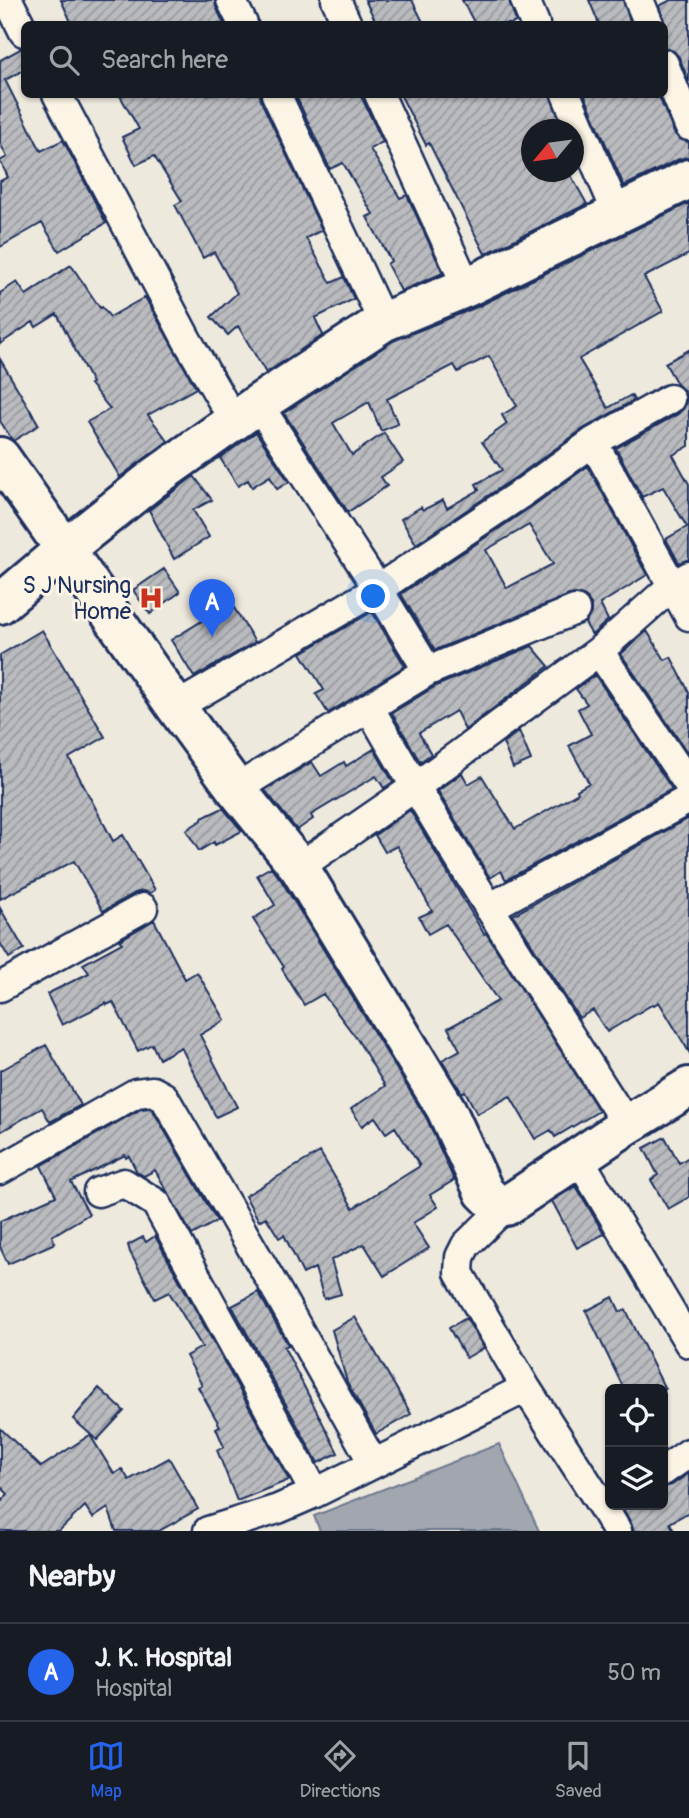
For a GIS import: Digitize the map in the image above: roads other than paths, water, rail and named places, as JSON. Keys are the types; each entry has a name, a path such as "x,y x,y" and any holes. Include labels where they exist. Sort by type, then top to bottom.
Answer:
{"street":[{"path":"8,0 21,26"},
{"path":"231,0 242,21"},
{"path":"335,0 346,21"},
{"path":"525,0 535,21"},
{"path":"639,0 648,21"},
{"path":"668,74 689,125"},
{"path":"60,98 187,340 246,413 378,589 428,671"},
{"path":"278,98 383,322"},
{"path":"381,98 467,287"},
{"path":"568,98 617,213"},
{"path":"0,604 155,478 246,413 383,322 467,287 689,179"},
{"path":"176,707 378,589 593,442 670,399"},
{"path":"593,442 680,581 689,616"},
{"path":"0,457 176,707 236,789 299,867 446,1109 484,1192 493,1201 506,1206"},
{"path":"299,867 415,788 599,651 680,581"},
{"path":"236,789 428,671 575,610"},
{"path":"599,651 689,785"},
{"path":"369,707 489,908 627,1125"},
{"path":"489,908 689,799"},
{"path":"0,988 143,908"},
{"path":"611,1515 526,1388 459,1273 460,1257 466,1245 506,1206 689,1087"},
{"path":"0,1170 136,1093 153,1091 164,1097 373,1463"},
{"path":"578,1157 689,1343"},
{"path":"98,1192 124,1183 156,1203 314,1493"},
{"path":"208,1531 282,1520 314,1493 526,1388"},
{"path":"668,1468 689,1454"}],"place":[{"name":"S J Nursing Home","path":"151,598"},
{"name":"J. K. Hospital","path":"212,637"}]}
